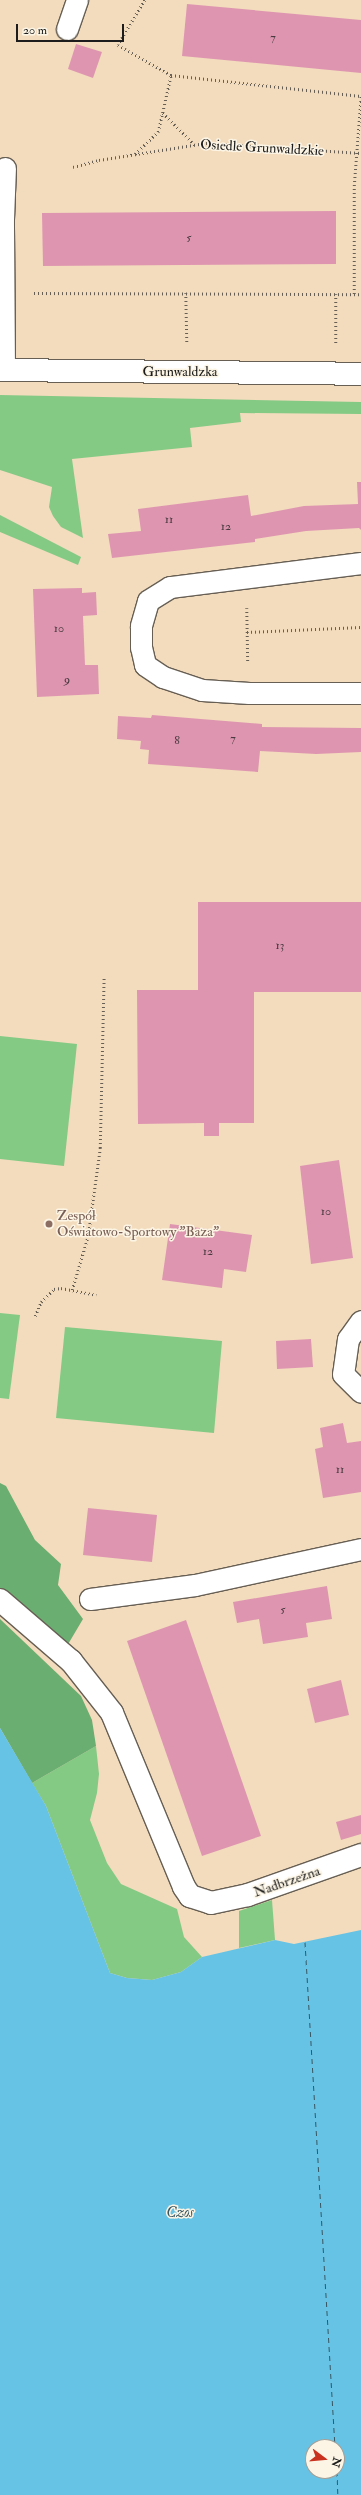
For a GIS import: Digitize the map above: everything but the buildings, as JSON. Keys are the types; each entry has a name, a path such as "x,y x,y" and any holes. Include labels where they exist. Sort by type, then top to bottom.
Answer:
{"street":[{"name":"Grunwaldzka","path":"2,370 361,374"},
{"name":"Nadbrzeżna","path":"0,1600 70,1661 112,1713 184,1888 190,1896 211,1903 248,1895 361,1855"}],"lane":[{"path":"67,29 77,0"},
{"path":"2,370 3,219 5,168"},
{"path":"361,563 246,576 170,587 148,601 141,626 141,647 145,665 163,677 202,690 249,693 361,693"},
{"path":"361,1321 348,1339 343,1374 361,1392"},
{"path":"90,1598 195,1585 361,1549"}],"path":[{"path":"145,0 118,45 171,75 361,96 354,186 354,294"},
{"path":"134,154 158,132 171,75"},
{"path":"163,113 195,145"},
{"name":"Osiedle Grunwaldzkie","path":"73,167 134,154 206,143 361,153"},
{"path":"32,293 361,294"},
{"path":"186,294 187,343"},
{"path":"336,294 336,345"},
{"path":"246,576 249,693"},
{"path":"247,632 361,627"},
{"path":"72,1290 88,1236 100,1148 104,977"},
{"path":"35,1316 48,1293 61,1288 96,1295"}],"green space":[{"path":"0,395 361,402 361,414 240,413 241,422 190,428 192,447 72,459 83,538 61,527 53,516 49,507 52,487 0,470"},
{"path":"0,515 81,557 78,565 0,532"},
{"path":"0,1036 77,1044 64,1166 0,1159"},
{"path":"0,1313 20,1315 9,1399 0,1398"},
{"path":"65,1327 222,1341 214,1433 56,1418"},
{"path":"0,1483 6,1486 35,1540 61,1564 58,1585 83,1619 67,1646 0,1592"},
{"path":"0,1619 81,1696 92,1720 96,1746 32,1783 0,1728"},
{"path":"96,1746 99,1774 97,1793 90,1820 107,1863 121,1884 177,1909 184,1937 202,1957 181,1972 152,1980 127,1978 110,1973 46,1806 32,1783"},
{"path":"272,1900 275,1940 239,1948 239,1911"}],"water":[{"name":"Czos","path":"0,1728 46,1806 110,1973 127,1978 152,1980 181,1972 202,1957 275,1940 294,1944 361,1930 361,2495 0,2495"}],"ferry route":[{"path":"305,1942 335,2439"},
{"path":"337,2479 338,2495"}],"place":[{"name":"Zespół Oświatowo-Sportowy \"Baza\"","path":"49,1224"}]}
